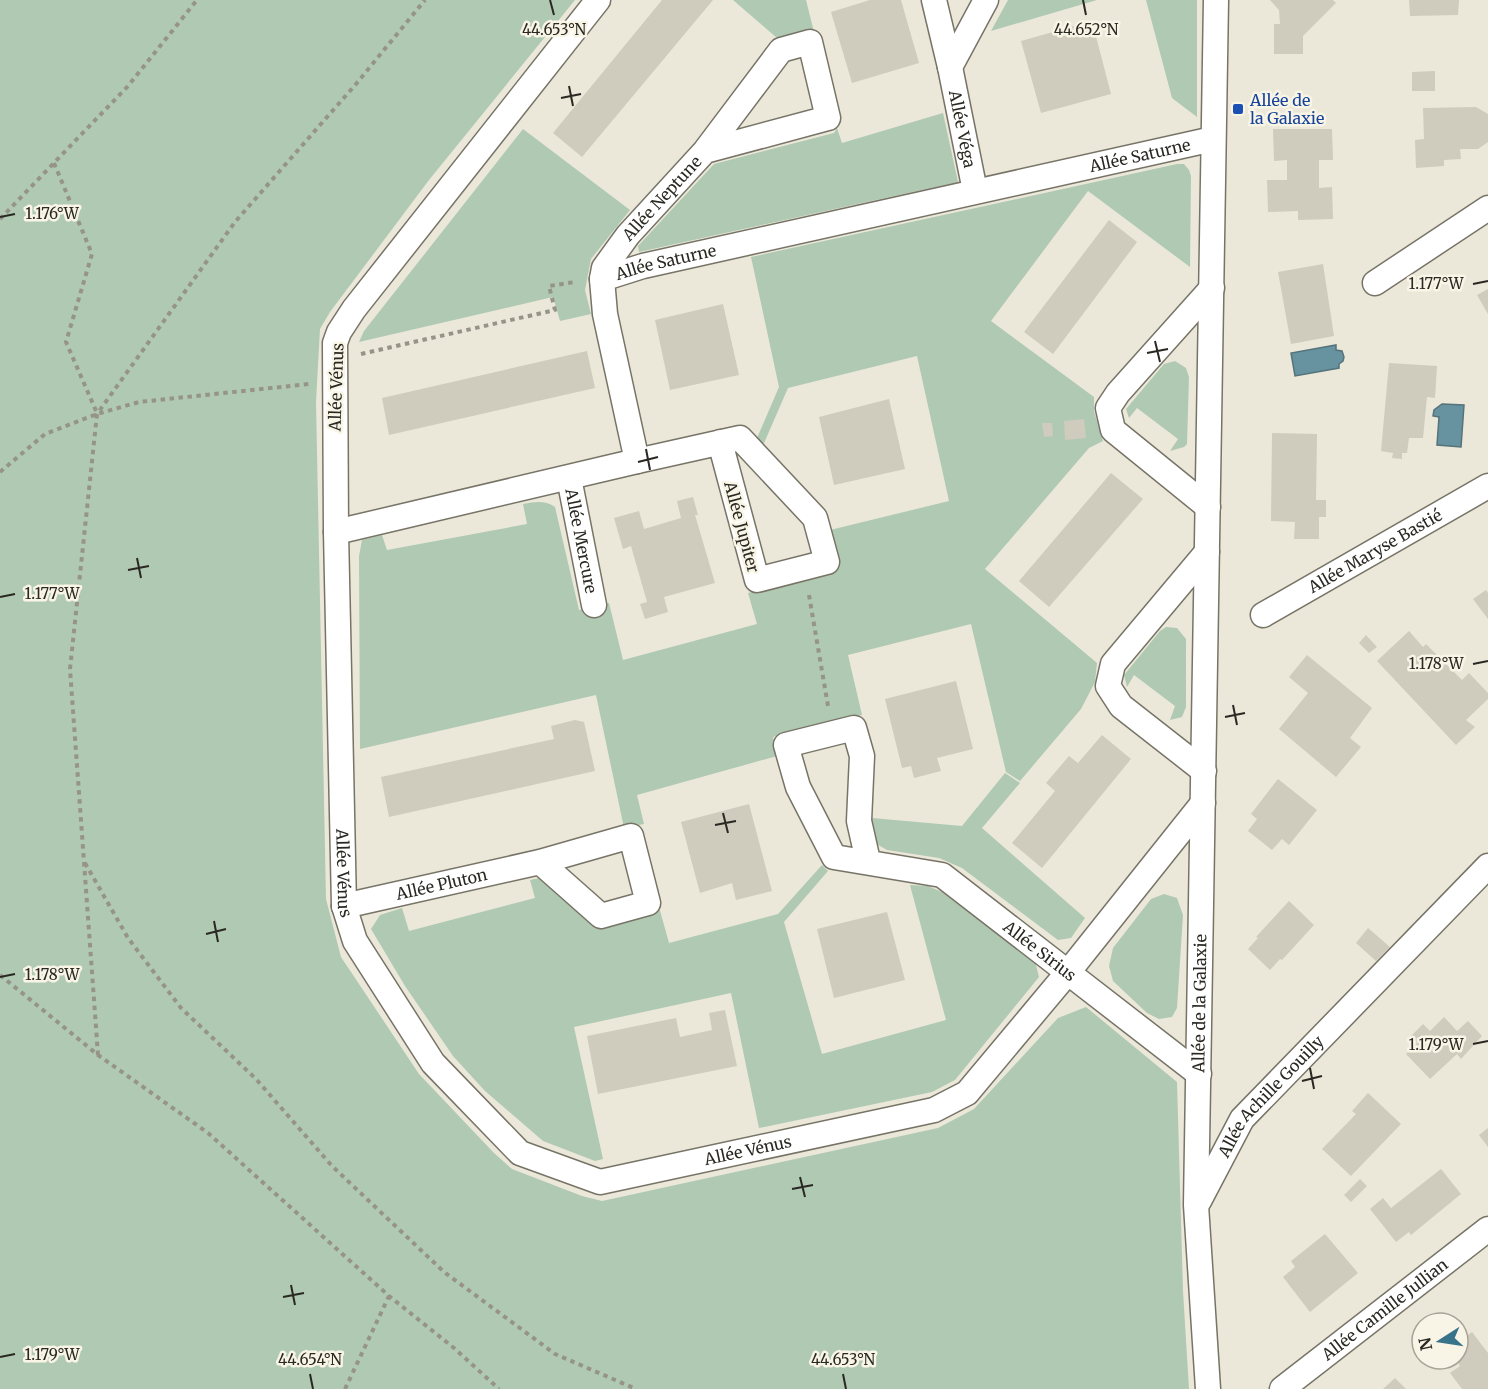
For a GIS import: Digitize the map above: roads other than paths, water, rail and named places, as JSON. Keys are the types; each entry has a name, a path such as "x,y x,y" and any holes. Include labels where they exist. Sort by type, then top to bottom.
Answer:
{"street":[{"name":"Allée Vénus","path":"598,0 354,309 339,332 335,343 336,532 344,906 356,941 433,1063 520,1154 600,1182 934,1110 967,1093 1069,971"},
{"name":"Allée Véga","path":"934,0 975,191"},
{"name":"Allée Véga","path":"950,67 986,0"},
{"name":"Allée de la Galaxie","path":"1196,1205 1216,0"},
{"name":"Allée Neptune","path":"602,279 604,267 628,235 705,151 781,50 810,42 828,118 705,151"},
{"name":"Allée Saturne","path":"637,462 605,314 602,279 655,263 1214,139"},
{"path":"1375,283 1488,208"},
{"path":"1208,507 1113,430 1108,408 1118,393 1212,288"},
{"name":"Allée Jupiter","path":"637,462 720,442 740,438 815,518 827,562 757,580 720,442"},
{"path":"336,532 637,462"},
{"name":"Allée Mercure","path":"569,478 594,605"},
{"name":"Allée Maryse Bastié","path":"1263,615 1488,486"},
{"path":"1204,771 1120,706 1108,686 1113,664 1207,552"},
{"name":"Allée Sirius","path":"868,861 859,821 862,756 854,728 786,745 798,787 834,857 942,875 1069,971 1199,1074"},
{"path":"1069,971 1203,803"},
{"name":"Allée Pluton","path":"344,906 540,861"},
{"name":"Allée Achille Gouilly","path":"1196,1205 1242,1119 1488,866"},
{"path":"1196,1205 1208,1389"},
{"name":"Allée Camille Jullian","path":"1282,1389 1488,1228"}],"water":[{"path":"1336,345 1336,350 1342,351 1344,357 1339,368 1295,376 1291,353"},
{"path":"1442,404 1464,405 1461,447 1437,445 1439,417 1433,416 1434,410"}],"place":[{"name":"Allée de la Galaxie","path":"1238,109"}]}
